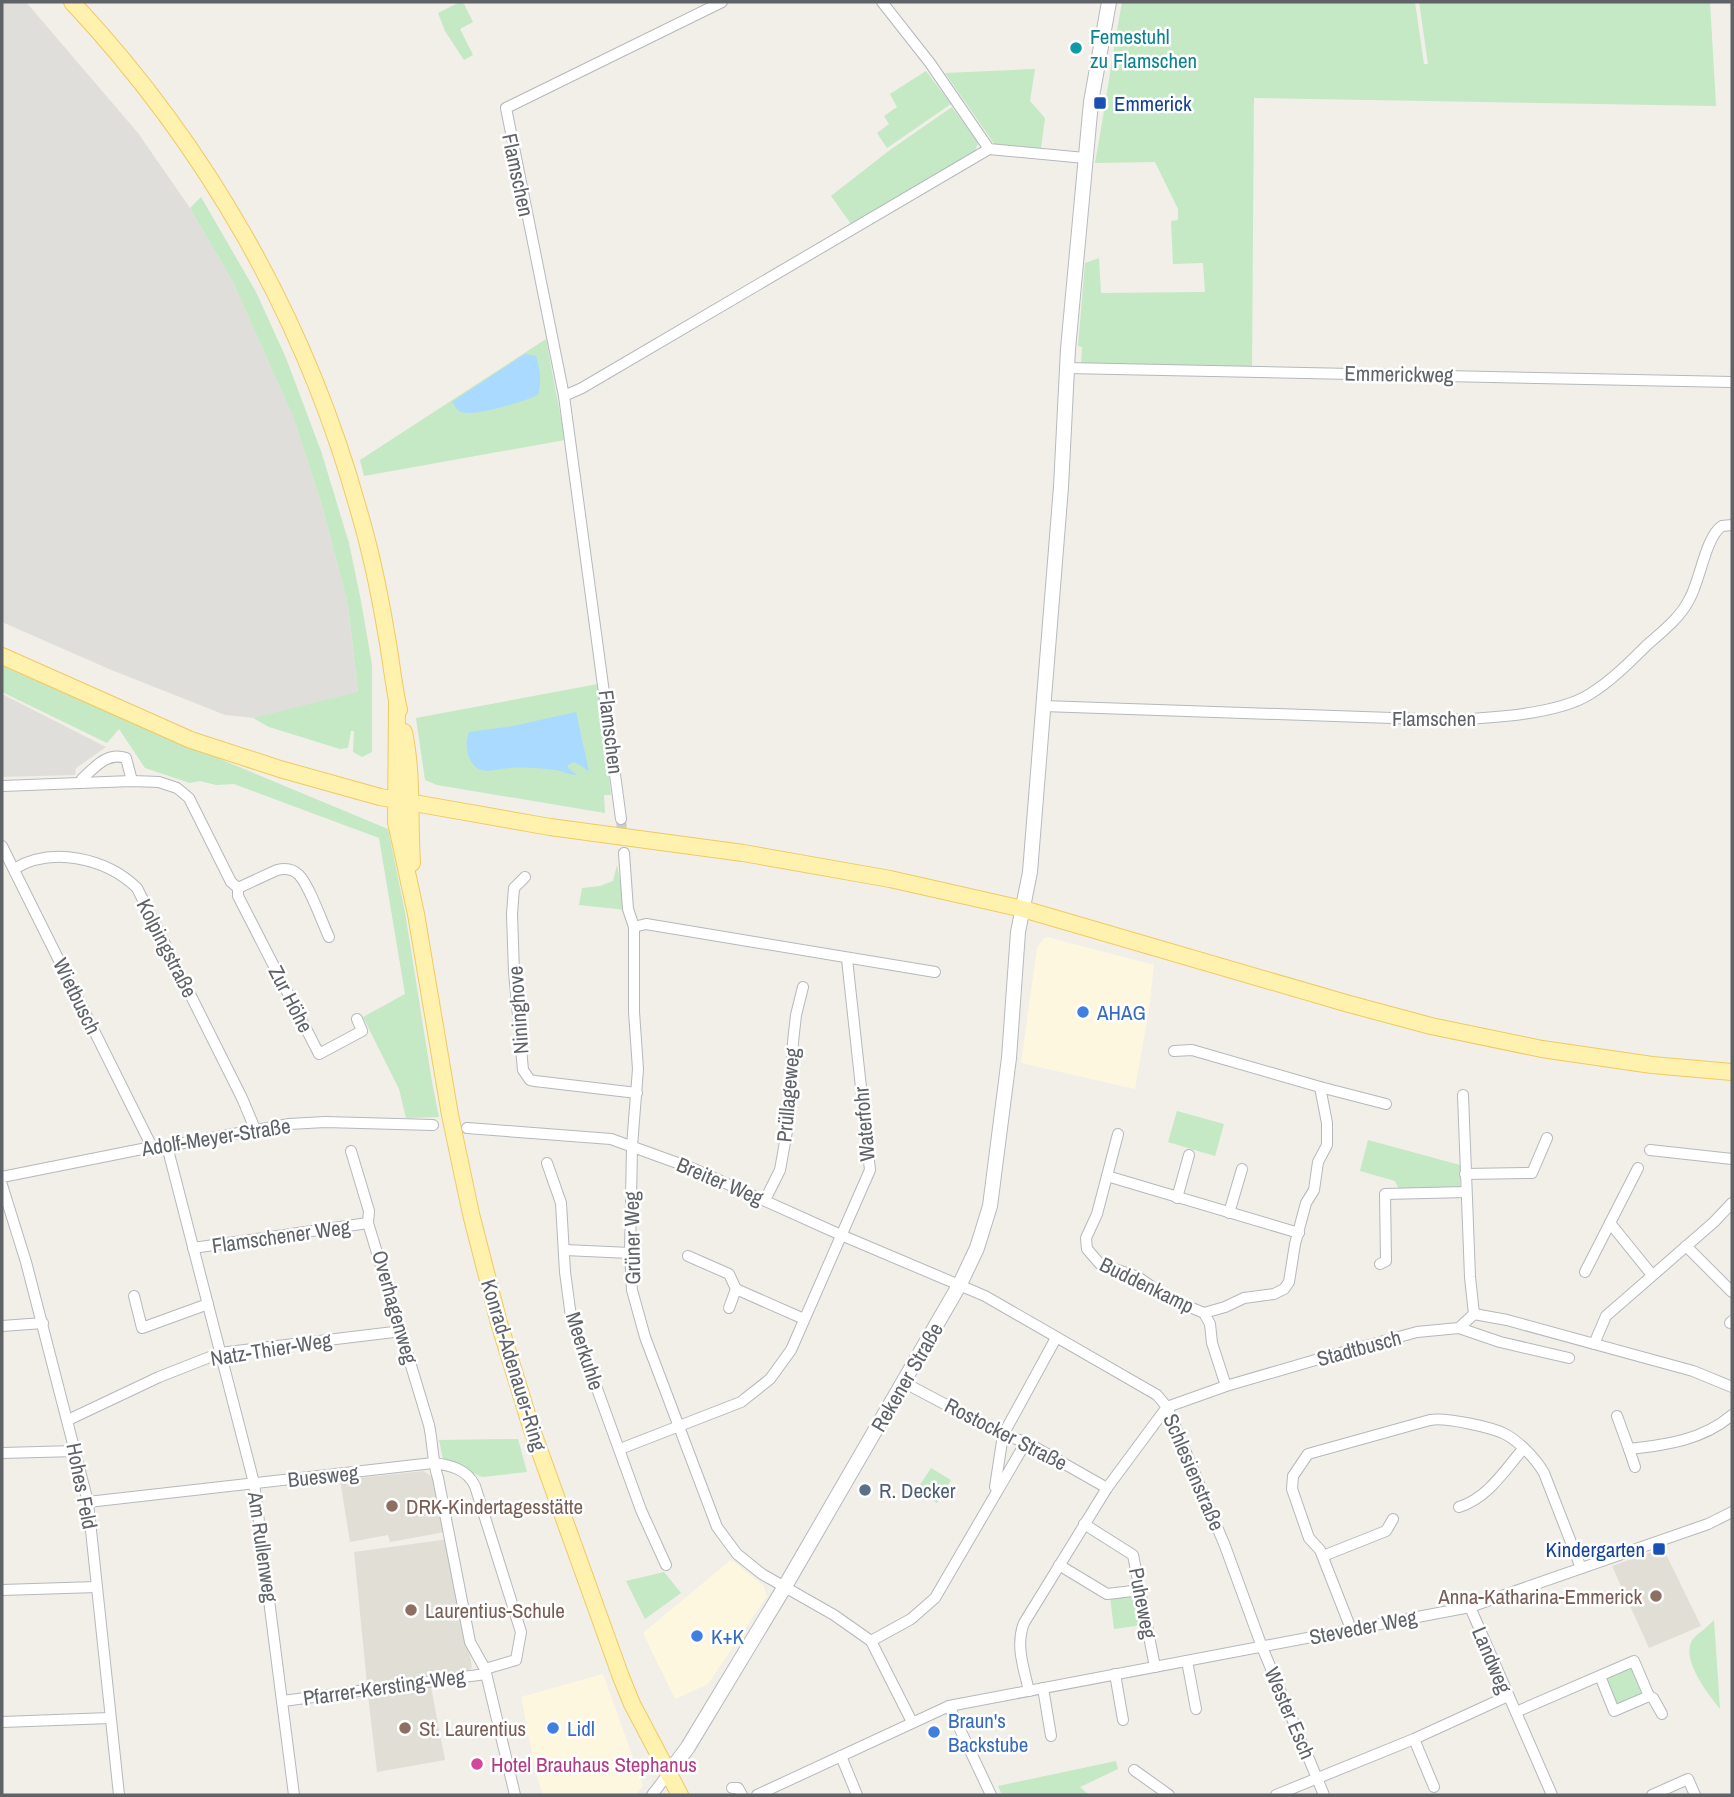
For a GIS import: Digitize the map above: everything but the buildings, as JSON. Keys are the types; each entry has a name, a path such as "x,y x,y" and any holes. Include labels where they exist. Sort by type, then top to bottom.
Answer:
{"main road":[{"name":"Konrad-Adenauer-Ring","path":"72,2 138,77 209,176 250,243 296,337 326,409 358,507 384,619 397,702 404,802 396,822 416,914 450,1115 471,1214 537,1446 632,1704 680,1795"},
{"path":"2,656 205,746 404,802 551,827 743,853 890,879 1023,909 1431,1026 1542,1049 1652,1065 1732,1072"}],"street":[{"name":"Flamschen","path":"621,819 564,396 506,108 722,2"},
{"path":"882,2 930,63 989,149"},
{"name":"Rekener Straße","path":"652,1795 688,1747 904,1382 960,1284 977,1248 990,1206 1000,1140 1018,932 1030,872 1061,487 1066,368 1085,158 1091,102 1109,2"},
{"path":"564,396 582,388 989,149 1085,158"},
{"name":"Emmerickweg","path":"1066,368 1732,382"},
{"name":"Flamschen","path":"1044,706 1449,720 1491,718 1571,703 1590,694 1632,660 1681,614 1697,585 1714,534 1722,526 1732,525"},
{"path":"82,783 82,779 100,762 118,755 126,758 132,780"},
{"name":"Zur Höhe","path":"2,786 132,780 177,788 189,798 231,882 238,888 238,896 318,1054 362,1031 357,1019"},
{"name":"Wietbusch","path":"2,846 152,1147"},
{"name":"Grüner Weg","path":"624,853 628,909 634,926 634,1012 638,1069 632,1146 630,1253 632,1290 645,1337 677,1428 717,1527 737,1554 784,1588 834,1615 871,1641"},
{"name":"Kolpingstraße","path":"14,869 40,858 65,857 111,869 137,888 255,1129"},
{"path":"238,888 277,870 294,872 304,884 329,937"},
{"name":"Nininghove","path":"525,877 514,888 512,914 522,1062 526,1075 535,1082 636,1093"},
{"path":"634,926 646,924 935,972"},
{"name":"Waterfohr","path":"677,1428 729,1408 753,1394 770,1379 783,1362 870,1170 847,959"},
{"name":"Prüllageweg","path":"765,1200 780,1170 794,1028 803,987"},
{"path":"1174,1051 1192,1050 1386,1104"},
{"name":"Buddenkamp","path":"1204,1313 1225,1307 1244,1297 1274,1294 1284,1289 1289,1282 1295,1244 1306,1203 1314,1190 1318,1162 1327,1145 1320,1087"},
{"path":"1463,1094 1470,1277 1474,1314"},
{"name":"Adolf-Meyer-Straße","path":"2,1177 255,1129 325,1122 433,1125"},
{"name":"Breiter Weg","path":"467,1128 611,1139 694,1169 841,1235 960,1284"},
{"name":"Buddenkamp","path":"1118,1134 1097,1214 1086,1238 1087,1249 1100,1264 1138,1277 1166,1297 1204,1313 1210,1324 1212,1343 1226,1386"},
{"path":"1465,1174 1532,1173 1547,1138"},
{"name":"Am Rullenweg","path":"167,1146 254,1483 294,1795"},
{"path":"1650,1150 1732,1159"},
{"name":"Overhagenweg","path":"351,1151 369,1211 369,1223 429,1425 435,1452 433,1463 470,1642 486,1672 515,1795"},
{"path":"1177,1198 1189,1155"},
{"name":"Meerkuhle","path":"547,1163 561,1203 571,1317 652,1538 666,1565"},
{"path":"1585,1272 1638,1168"},
{"path":"1229,1213 1242,1169"},
{"path":"1107,1176 1299,1233"},
{"name":"Hohes Feld","path":"2,1185 43,1323 88,1502 119,1795"},
{"path":"1380,1264 1386,1261 1385,1194 1466,1192"},
{"path":"1594,1344 1606,1316 1732,1203"},
{"name":"Flamschener Weg","path":"193,1248 369,1223"},
{"path":"1610,1223 1652,1275"},
{"path":"1686,1246 1732,1292"},
{"path":"565,1250 630,1253"},
{"path":"688,1256 729,1274 736,1289 804,1319"},
{"name":"Schlesienstraße","path":"960,1284 1157,1395 1167,1407 1225,1546 1262,1647"},
{"path":"729,1308 736,1289"},
{"path":"134,1296 142,1328 208,1304"},
{"path":"1474,1314 1459,1328 1500,1342 1569,1358"},
{"path":"1474,1314 1507,1320 1693,1371 1732,1387"},
{"path":"2,1326 43,1323"},
{"name":"Stadtbusch","path":"1167,1407 1226,1386 1418,1332 1459,1328"},
{"name":"Natz-Thier-Weg","path":"68,1420 159,1377 220,1353 402,1331"},
{"path":"994,1494 1003,1435 1056,1338"},
{"name":"Rostocker Straße","path":"904,1382 1003,1435 1026,1442 1107,1488"},
{"path":"1029,1691 1020,1636 1024,1623 1107,1488 1167,1407"},
{"path":"1629,1449 1677,1443 1708,1432 1732,1415"},
{"path":"1617,1416 1635,1466"},
{"path":"1351,1629 1323,1556 1309,1538 1292,1489 1293,1476 1308,1454 1438,1418 1505,1434 1523,1449 1544,1473 1581,1568"},
{"path":"620,1449 677,1428"},
{"path":"912,1722 871,1641 911,1619 935,1598 1026,1442"},
{"path":"1459,1507 1483,1496 1523,1449"},
{"path":"2,1453 76,1451"},
{"path":"433,1463 461,1470 473,1481 522,1632 516,1660 486,1672"},
{"name":"Buesweg","path":"88,1502 433,1463"},
{"name":"Steveder Weg","path":"757,1795 949,1706 1469,1607 1708,1524 1732,1512"},
{"path":"1323,1556 1386,1531 1393,1519"},
{"name":"Puheweg","path":"1084,1524 1133,1555 1155,1667"},
{"path":"1059,1565 1107,1594 1141,1590"},
{"path":"2,1590 97,1587"},
{"name":"Landweg","path":"1469,1607 1552,1795"},
{"name":"Wester Esch","path":"1262,1647 1324,1795"},
{"path":"1187,1661 1196,1709"},
{"name":"Landweg","path":"1516,1712 1634,1661 1649,1696 1662,1714"},
{"name":"Pfarrer-Kersting-Weg","path":"283,1701 486,1672"},
{"path":"1115,1674 1123,1720"},
{"path":"1600,1676 1614,1711 1649,1696"},
{"path":"1043,1688 1051,1736"},
{"name":"Wester Esch","path":"1318,1780 1508,1696"},
{"path":"949,1706 991,1795"},
{"path":"2,1722 110,1718"},
{"path":"1414,1739 1434,1787"},
{"path":"841,1756 858,1795"},
{"path":"1134,1770 1169,1795"},
{"path":"1652,1795 1688,1779 1695,1795"},
{"path":"1276,1795 1318,1780"}],"shaded area":[{"path":"2,2 26,2 138,133 190,208 233,282 294,419 323,509 348,605 358,693 254,718 225,715 109,669 2,622"},
{"path":"2,694 106,747 76,768 75,775 2,777"},
{"path":"1047,937 1154,965 1135,1089 1021,1063 1037,948"},
{"name":"DRK-Kindertagesstätte","path":"424,1471 435,1479 445,1532 390,1542 388,1535 350,1542 340,1480"},
{"name":"Laurentius-Schule","path":"449,1539 472,1667 469,1671 420,1681 415,1678 367,1684 354,1552"},
{"name":"Anna-Katharina-Emmerick","path":"1663,1548 1701,1626 1649,1648 1612,1566"},
{"path":"731,1560 763,1585 767,1596 708,1684 675,1699 643,1633"},
{"path":"603,1674 643,1785 636,1795 543,1795 521,1697"},
{"name":"St. Laurentius","path":"431,1687 445,1760 377,1772 368,1695"}],"green space":[{"path":"463,2 473,22 460,29 473,55 464,60 445,31 438,13"},
{"path":"1122,2 1415,2 1424,64 1428,64 1419,2 1710,2 1716,106 1254,98 1252,367 1081,364 1082,347 1078,346 1085,263 1099,258 1101,293 1205,292 1203,263 1173,264 1171,221 1178,220 1178,209 1155,162 1095,163"},
{"path":"1035,69 1030,101 1045,118 1041,148 995,145 945,73"},
{"path":"926,71 951,104 887,148 877,133 889,124 884,116 897,107 890,94"},
{"path":"952,107 978,143 975,151 851,224 831,196"},
{"path":"201,197 256,292 286,358 321,451 349,543 372,665 372,752 362,757 353,752 354,731 351,731 348,748 340,749 269,727 253,718 358,692 348,605 323,509 294,419 233,282 190,208"},
{"path":"546,339 565,440 364,476 360,460"},
{"path":"2,666 388,829 405,912 439,1117 406,1118 399,1089 363,1017 405,994 379,838 234,784 216,785 200,781 190,783 145,768 119,729 107,743 2,692"},
{"path":"598,684 611,795 604,795 605,813 437,785 425,780 416,718"},
{"path":"617,865 626,910 579,905 582,888 613,881"},
{"path":"1177,1111 1224,1124 1215,1156 1168,1142"},
{"path":"1368,1140 1460,1165 1460,1187 1399,1189 1395,1181 1360,1171"},
{"path":"518,1439 527,1472 482,1477 443,1459 439,1440"},
{"path":"931,1468 951,1480 937,1503 916,1491"},
{"path":"664,1572 681,1593 645,1619 626,1581"},
{"path":"1137,1592 1143,1625 1114,1629 1110,1597"},
{"path":"1714,1620 1720,1709 1697,1676 1690,1656 1693,1639"},
{"path":"1632,1667 1644,1693 1616,1706 1604,1679"},
{"path":"1116,1761 1118,1769 1080,1787 1089,1795 1002,1795 998,1786"}],"water":[{"path":"525,354 536,356 540,375 538,395 474,413 457,409 452,402"},
{"path":"576,712 589,771 574,762 568,765 568,768 577,775 533,768 485,771 474,765 467,751 469,732 513,726"}],"tunnel":[{"path":"621,819 624,853"}],"place":[{"name":"Femestuhl zu Flamschen","path":"1076,48"},
{"name":"Emmerick","path":"1100,103"},
{"name":"AHAG","path":"1083,1012"},
{"name":"R. Decker","path":"865,1490"},
{"name":"DRK-Kindertagesstätte","path":"392,1506"},
{"name":"Kindergarten","path":"1659,1549"},
{"name":"Anna-Katharina-Emmerick","path":"1656,1596"},
{"name":"Laurentius-Schule","path":"411,1610"},
{"name":"K+K","path":"697,1636"},
{"name":"St. Laurentius","path":"405,1728"},
{"name":"Lidl","path":"553,1728"},
{"name":"Braun's Backstube","path":"934,1732"},
{"name":"Hotel Brauhaus Stephanus","path":"477,1764"}]}
